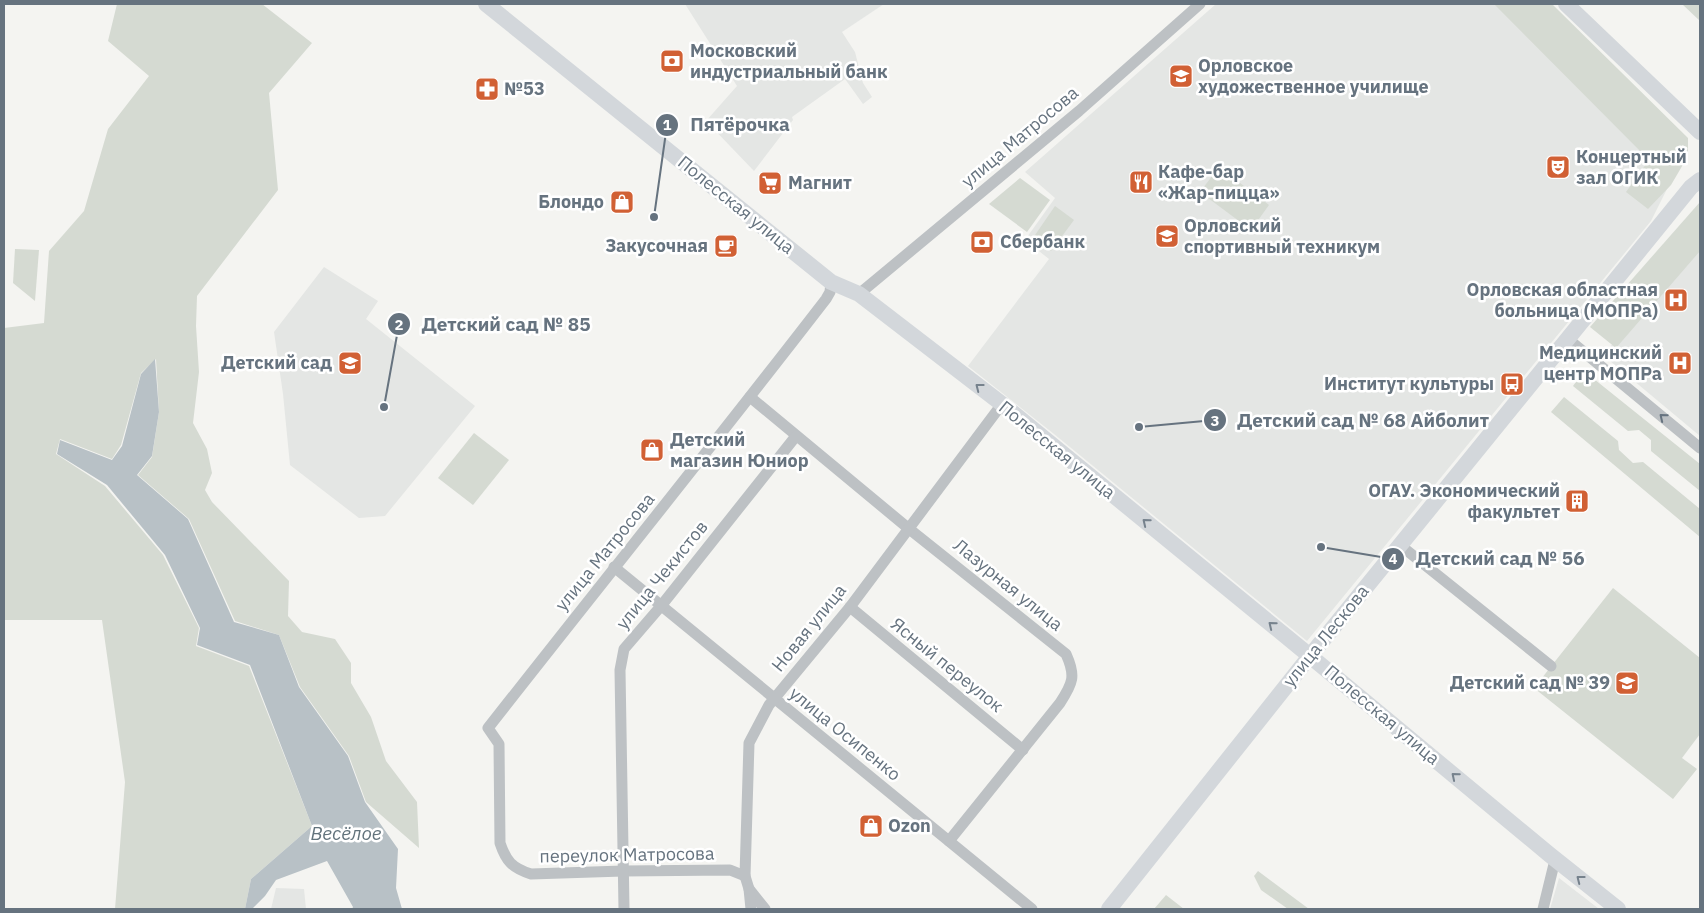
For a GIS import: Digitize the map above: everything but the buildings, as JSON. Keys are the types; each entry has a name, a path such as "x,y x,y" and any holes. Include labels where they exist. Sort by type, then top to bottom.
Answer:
{"main road":[{"name":"Полесская улица","path":"486,4 831,282 860,294 1002,404 1310,656 1555,860 1618,909"},
{"path":"1566,4 1700,132"},
{"name":"улица Лескова","path":"1109,909 1310,656 1691,187 1700,180"}],"street":[{"name":"улица Матросова","path":"860,294 1079,111 1200,4"},
{"name":"улица Матросова","path":"512,865 504,856 500,843 499,744 488,728 614,567 662,510 826,299 830,292 831,282"},
{"path":"1568,339 1700,448"},
{"name":"Лазурная улица","path":"750,397 908,528 1066,654 1072,668 1072,679 1067,692 1023,750 949,841"},
{"name":"Новая улица","path":"751,909 749,889 745,876 749,742 774,698 850,607 1002,404"},
{"name":"улица Чекистов","path":"624,909 620,670 624,649 661,606 796,436"},
{"path":"1400,545 1551,666"},
{"name":"улица Осипенко","path":"614,567 1032,909"},
{"name":"Ясный переулок","path":"850,607 1023,750"},
{"path":"1543,909 1555,860"},
{"name":"переулок Матросова","path":"512,865 520,871 531,874 730,870 745,876"},
{"path":"749,889 765,909"}],"shaded area":[{"path":"117,4 262,4 312,43 269,93 278,190 197,296 196,326 199,372 193,423 207,449 212,473 205,490 212,502 289,581 288,616 302,632 335,639 351,663 351,683 371,717 386,761 417,802 419,848 366,802 349,756 300,687 279,635 235,621 189,519 138,475 152,457 159,412 156,359 141,373 121,445 112,459 60,439 56,454 105,486 163,555 199,628 196,646 249,666 312,826 251,879 245,909 115,909 125,782 102,620 4,620 4,328 44,323 49,251 84,211 108,129 149,76 108,41"},
{"path":"685,4 884,4 842,32 855,52 863,83 872,97 863,104 845,79 792,117 793,120 754,171 706,121 737,86"},
{"path":"1216,4 1507,4 1676,171 1651,221 1307,641 968,366 1049,259 1025,240 1055,198 1025,172"},
{"path":"1494,4 1552,4 1688,138 1688,156 1671,185 1648,209 1626,192 1649,160"},
{"path":"1682,4 1700,4 1700,21"},
{"path":"1219,167 1269,205 1251,230 1200,192"},
{"path":"1020,178 1050,200 1027,232 989,204"},
{"path":"1700,202 1700,251 1616,348 1590,327"},
{"path":"1055,206 1074,220 1051,251 1033,238"},
{"name":"Орловская областная больница (МОПРа)","path":"1700,244 1700,436 1603,355"},
{"path":"15,249 39,250 35,301 13,283"},
{"name":"Детский сад","path":"324,267 378,301 366,319 475,406 385,516 359,518 290,465 283,394 274,332"},
{"path":"1584,371 1700,464 1700,491 1651,451 1651,440 1639,430 1628,431 1573,386"},
{"path":"1564,397 1618,441 1619,450 1633,463 1643,462 1700,509 1700,537 1551,412"},
{"path":"474,433 509,460 473,505 438,478"},
{"path":"1613,588 1700,658 1700,734 1682,758 1697,769 1673,799 1534,688"},
{"path":"1258,871 1309,909 1288,909 1261,890 1254,876"},
{"path":"1559,878 1599,909 1550,909"},
{"path":"276,888 304,889 306,909 271,909"},
{"path":"1166,895 1184,909 1154,909"}],"water":[{"name":"Весёлое","path":"155,359 159,412 152,456 137,475 188,519 234,622 279,635 299,687 348,756 365,802 398,849 396,888 402,909 352,909 353,907 327,861 276,880 265,896 252,909 245,909 251,879 312,826 250,665 197,645 200,628 165,555 107,485 57,454 60,440 112,460 122,446 141,374"}],"place":[{"name":"Московский индустриальный банк","path":"672,61"},
{"name":"Орловское художественное училище","path":"1181,76"},
{"name":"№53","path":"487,89"},
{"name":"Концертный зал ОГИК","path":"1558,167"},
{"name":"Кафе-бар «Жар-пицца»","path":"1141,182"},
{"name":"Магнит","path":"770,183"},
{"name":"Блондо","path":"622,202"},
{"name":"Пятёрочка","path":"654,217"},
{"name":"Орловский спортивный техникум","path":"1167,236"},
{"name":"Сбербанк","path":"982,242"},
{"name":"Закусочная","path":"726,246"},
{"name":"Орловская областная больница (МОПРа)","path":"1676,300"},
{"name":"Детский сад","path":"350,363"},
{"name":"Медицинский центр МОПРа","path":"1680,363"},
{"name":"Институт культуры","path":"1512,384"},
{"name":"Детский сад № 85","path":"384,407"},
{"name":"Детский сад № 68 Айболит","path":"1139,427"},
{"name":"Детский магазин Юниор","path":"652,450"},
{"name":"ОГАУ. Экономический факультет","path":"1577,501"},
{"name":"Детский сад № 56","path":"1321,547"},
{"name":"Детский сад № 39","path":"1627,683"},
{"name":"Ozon","path":"871,826"}]}
